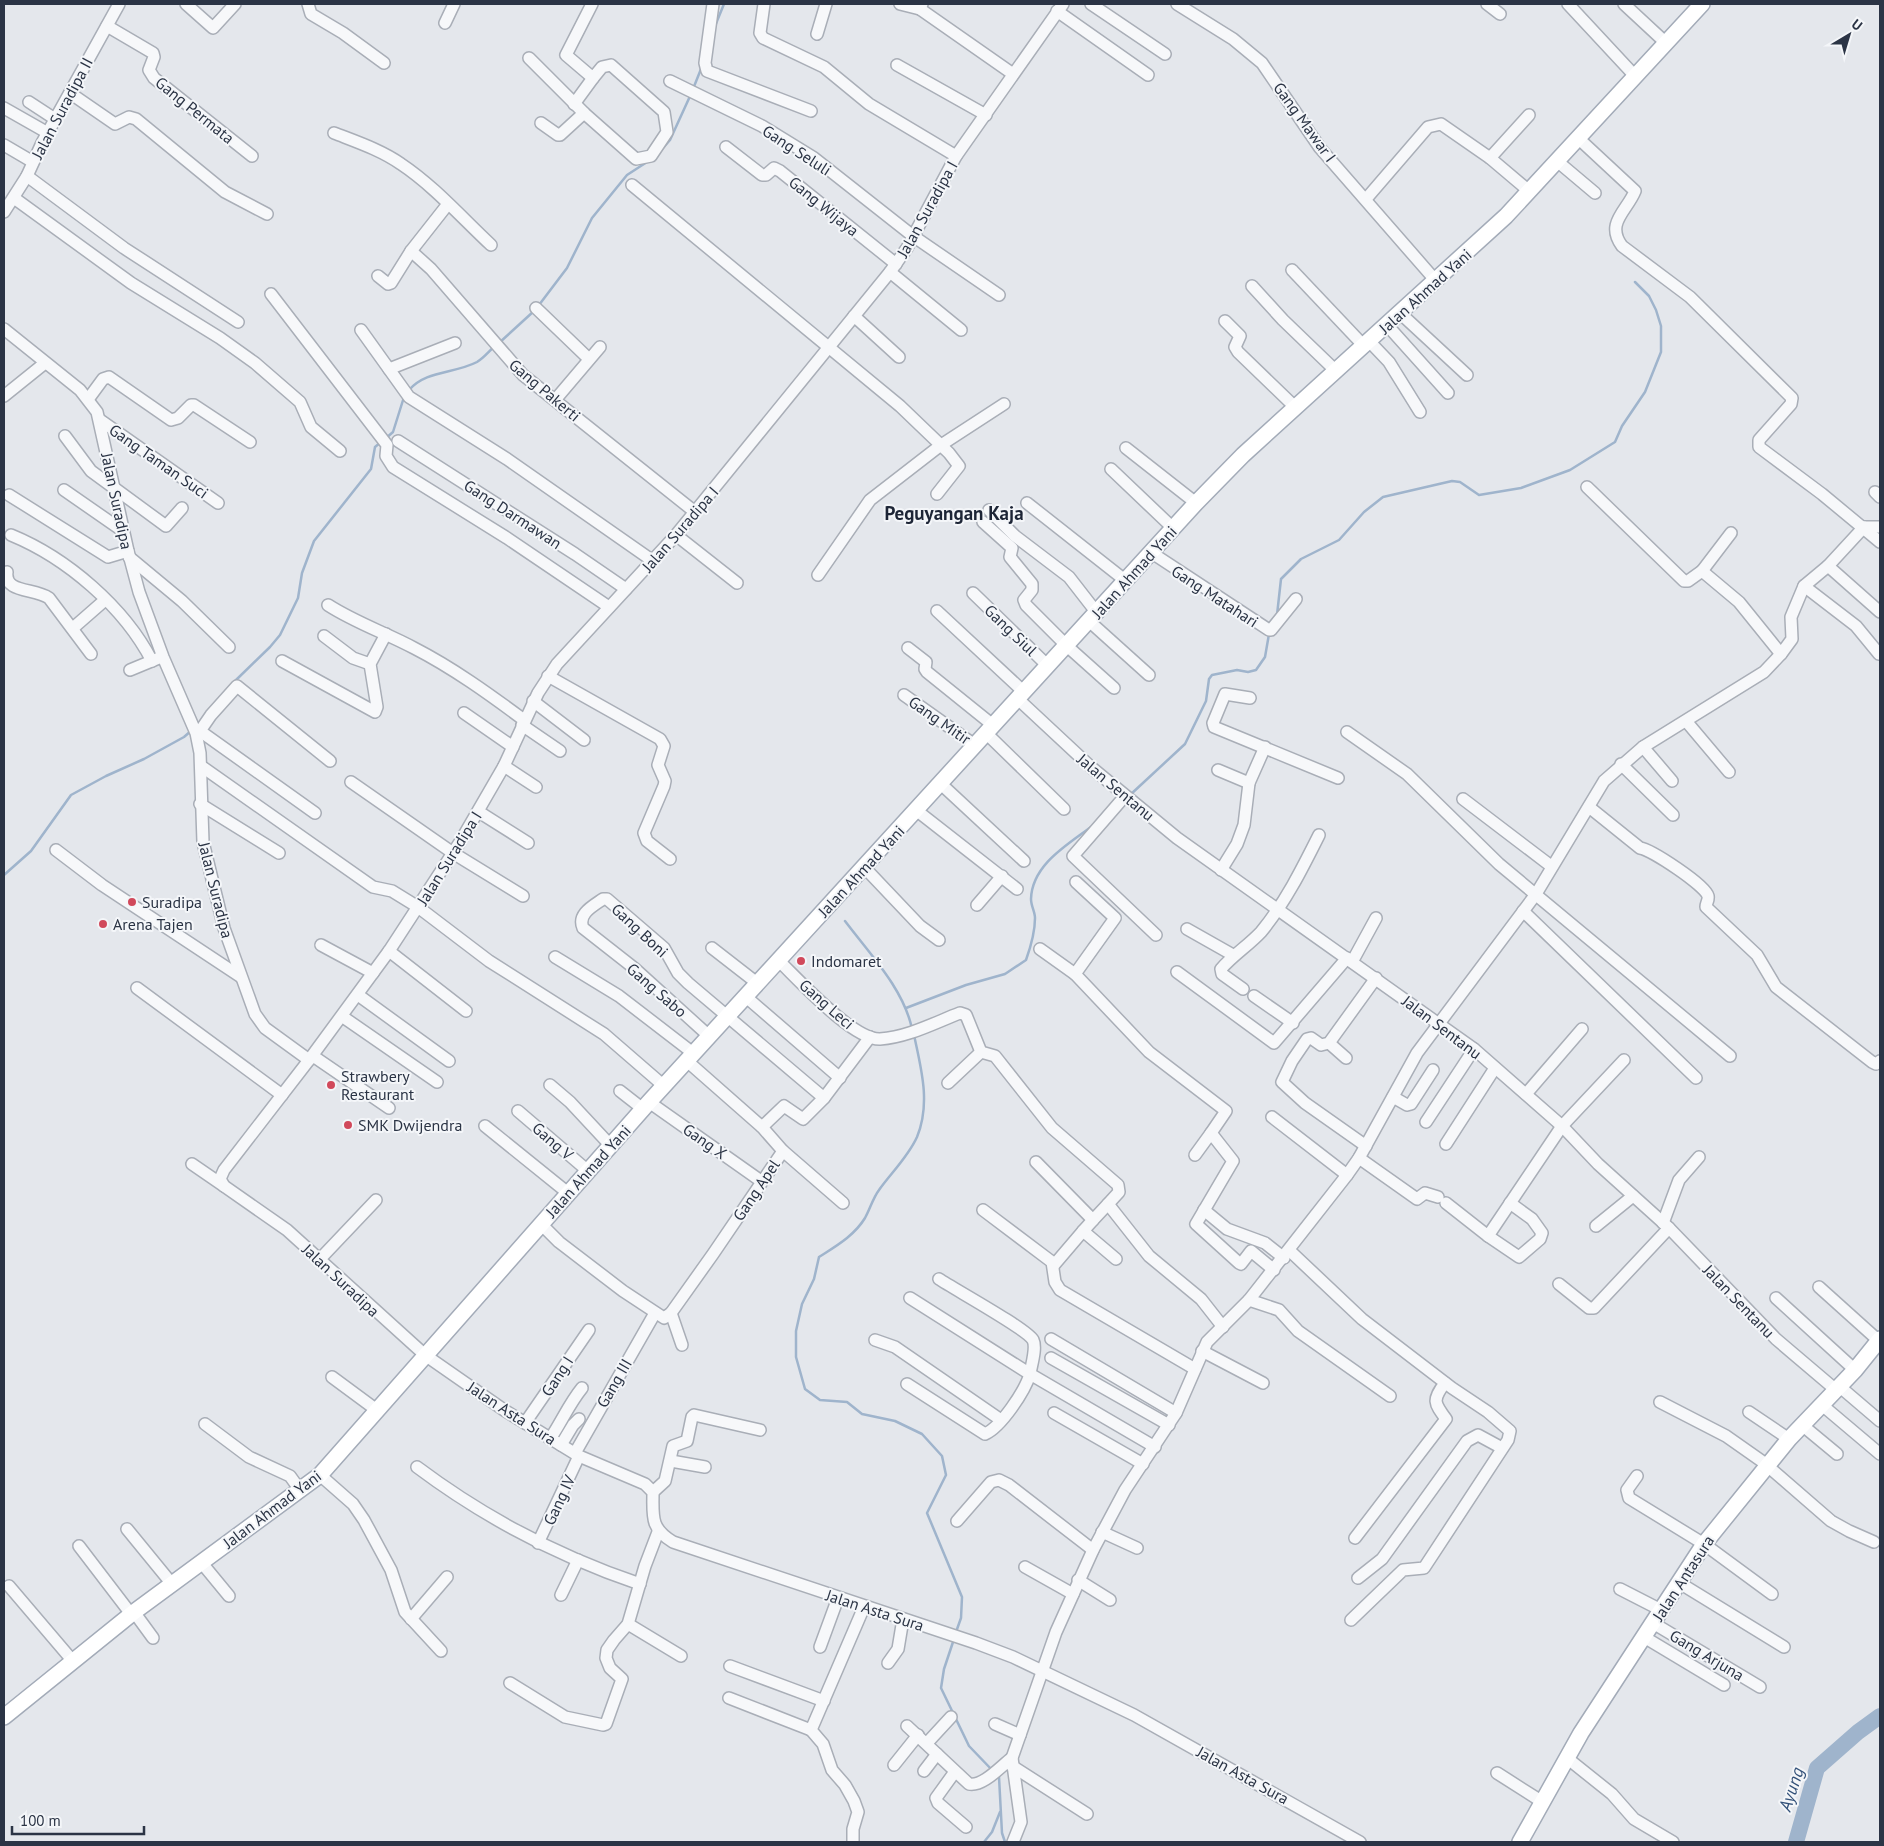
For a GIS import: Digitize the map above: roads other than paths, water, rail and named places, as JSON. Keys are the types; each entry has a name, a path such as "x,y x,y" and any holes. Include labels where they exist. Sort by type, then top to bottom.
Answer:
{"main road":[{"name":"Jalan Ahmad Yani","path":"4,1716 132,1613 320,1475 709,1036 724,1013 745,996 821,914 991,730 1196,503 1242,455 1481,241 1530,191 1702,4"},
{"name":"Jalan Antasura","path":"1520,1842 1541,1801 1567,1758 1704,1544 1789,1439 1855,1370 1879,1340"}],"street":[{"name":"Jalan Suradipa II","path":"4,212 27,176 48,133 119,4"},
{"path":"186,4 210,28 215,26 235,4"},
{"path":"308,4 311,14 343,32 384,63"},
{"path":"445,23 454,4"},
{"path":"592,4 566,55 593,78"},
{"path":"712,4 705,63 707,71 811,111"},
{"path":"764,4 760,33 763,38 824,67 869,104 956,156"},
{"path":"817,34 826,4"},
{"path":"900,4 921,6 1013,74"},
{"path":"1091,4 1165,54"},
{"name":"Gang Mawar I","path":"1178,4 1233,39 1262,63 1281,88 1320,148 1436,281"},
{"path":"1487,4 1500,14"},
{"path":"1568,4 1635,76"},
{"path":"1624,4 1666,43"},
{"path":"1060,8 1148,75"},
{"name":"Jalan Suradipa I","path":"311,1058 343,1017 418,907 479,812 504,766 533,700 548,676 566,651 626,590 676,535 830,349 893,268 913,236 956,156 1060,8"},
{"name":"Gang Permata","path":"106,26 152,53 154,57 149,70 154,78 252,156"},
{"path":"529,58 574,104 636,159 650,156 667,132 664,112 612,65 602,67 574,104"},
{"path":"897,64 986,115"},
{"name":"Gang Seluli","path":"670,81 762,126 814,158 913,236 999,295"},
{"path":"70,93 115,124 129,117 136,119 225,192 267,214"},
{"path":"28,102 56,119"},
{"path":"4,108 48,133"},
{"path":"541,123 560,135 584,113"},
{"path":"1490,158 1529,115"},
{"path":"1366,199 1431,124 1441,124 1490,158 1530,191"},
{"path":"334,134 368,146 402,164 491,245"},
{"path":"1578,138 1635,192 1618,218 1616,237 1622,246 1690,297 1792,398 1791,404 1759,440 1759,447 1864,527 1880,542"},
{"path":"4,145 33,162"},
{"name":"Gang Wijaya","path":"726,147 762,175 766,175 774,168 780,171 893,268"},
{"path":"1557,161 1595,193"},
{"path":"27,176 124,248 238,322"},
{"path":"632,185 900,406 941,445 959,466 937,494"},
{"path":"14,198 132,283 220,338 255,363 300,402 311,427 340,451"},
{"path":"378,276 388,284 391,283 411,251 448,204"},
{"name":"Gang Pakerti","path":"411,251 431,269 523,375 695,512"},
{"path":"893,268 961,330"},
{"path":"1292,270 1366,343 1389,362 1420,412"},
{"path":"1252,286 1336,371"},
{"path":"271,294 386,445 386,456 393,468 507,538 609,607"},
{"path":"536,308 589,359"},
{"path":"1400,313 1467,375"},
{"path":"854,316 899,357"},
{"path":"1225,321 1240,336 1235,347 1238,352 1295,407"},
{"path":"1386,325 1448,393"},
{"name":"Jalan Suradipa","path":"4,329 88,398 100,420 129,554 157,659 198,734 201,766 201,826 208,868 224,928 255,1014 260,1022 311,1058 389,1108"},
{"path":"361,330 409,397 515,464 653,561"},
{"path":"389,369 455,342"},
{"path":"555,400 600,346"},
{"path":"4,396 45,363"},
{"path":"88,398 103,379 109,377 171,420 178,418 191,405 194,405 250,442"},
{"path":"818,575 870,500 941,445 1004,404"},
{"name":"Gang Taman Suci","path":"100,420 218,503"},
{"path":"66,436 86,466 166,526 182,508"},
{"name":"Gang Darmawan","path":"398,441 575,554 626,590"},
{"path":"1126,448 1196,503"},
{"path":"1111,468 1174,529"},
{"path":"1587,487 1684,581 1688,582 1702,571 1731,533"},
{"path":"64,490 124,531"},
{"path":"9,495 108,557 129,554 229,646"},
{"path":"1027,503 1126,582"},
{"path":"989,510 1016,536 1069,577 1093,617 1149,675"},
{"path":"983,522 1012,548 1010,557 1032,584 1032,590 1024,600 1026,605 1067,646 1114,688"},
{"path":"1013,1842 1021,1822 1009,1763 1072,1594 1092,1550 1125,1490 1176,1413 1202,1351 1274,1270 1359,1158 1417,1053 1536,894 1551,866 1604,781 1621,764 1643,748 1764,672 1792,639 1791,617 1804,586 1828,566 1864,527 1880,527"},
{"path":"676,535 737,582"},
{"path":"11,536 25,541 68,569 105,600 157,659 130,670"},
{"name":"Gang Matahari","path":"1152,553 1269,630 1271,630 1296,599"},
{"path":"1828,566 1880,612"},
{"path":"1702,571 1739,602 1781,654"},
{"path":"7,572 8,582 14,588 40,592 49,598 91,654"},
{"path":"1804,586 1856,626 1880,654"},
{"name":"Gang Siul","path":"973,593 1048,666"},
{"path":"73,628 105,600"},
{"path":"328,605 354,621 386,634 449,668 560,751"},
{"name":"Jalan Sentanu","path":"937,611 1125,796 1221,870 1474,1049 1562,1126 1598,1164 1666,1225 1776,1339 1880,1421"},
{"path":"282,661 374,713 377,707 370,664 386,634"},
{"path":"324,636 352,658 370,664"},
{"path":"908,648 926,662 925,668 927,672 991,730 1064,809"},
{"path":"548,676 660,739 664,746 658,765 665,781 644,833 647,841 670,859"},
{"path":"315,813 198,734 211,715 237,686 330,760"},
{"path":"1250,698 1225,694 1213,723 1214,727 1338,778"},
{"name":"Gang Mitir","path":"904,695 976,746"},
{"path":"533,700 584,740"},
{"path":"464,713 513,747"},
{"path":"1686,721 1729,772"},
{"path":"1347,732 1407,774 1470,838 1730,1056"},
{"path":"1221,870 1237,844 1244,825 1248,783 1264,748"},
{"path":"1643,748 1672,782"},
{"path":"1621,764 1673,815"},
{"path":"201,766 373,887 392,891 418,907 489,961 604,1034 664,1086"},
{"path":"504,766 536,788"},
{"path":"1218,770 1248,783"},
{"path":"350,782 523,896"},
{"path":"941,784 1024,861"},
{"path":"1125,796 1073,856 1156,935"},
{"path":"1463,799 1551,866"},
{"path":"200,804 280,853"},
{"path":"1589,807 1640,848 1659,855 1704,891 1708,899 1706,907 1757,955 1776,987 1872,1062 1876,1064 1880,1061"},
{"path":"916,810 1017,889"},
{"path":"479,812 528,843"},
{"path":"1243,989 1220,972 1233,955 1260,933 1278,910 1298,877 1319,835"},
{"path":"56,850 102,886 241,977"},
{"path":"864,866 920,926 939,940"},
{"path":"977,905 1002,876"},
{"path":"1075,974 1115,918 1076,882"},
{"name":"Gang Boni","path":"603,945 583,928 581,919 584,913 603,899 607,899 664,948 678,973 724,1013"},
{"path":"1524,911 1696,1078"},
{"path":"1177,972 1272,1043 1278,1041 1350,960 1376,918"},
{"path":"1187,929 1233,955"},
{"path":"321,945 373,973"},
{"name":"Gang Sabo","path":"603,945 634,968 709,1036"},
{"path":"712,948 757,983"},
{"path":"1040,949 1075,974 1143,1046 1226,1111 1194,1155"},
{"path":"388,951 466,1011"},
{"name":"Gang Apel","path":"555,957 619,996 690,1057 762,1127 783,1151 671,1313"},
{"name":"Gang Leci","path":"778,960 837,1017 870,1037 879,1039 914,1031 962,1013 967,1017 981,1052"},
{"path":"1366,1146 1305,1103 1282,1082 1292,1060 1307,1039 1311,1038 1321,1045 1328,1043 1376,978"},
{"path":"137,988 282,1095"},
{"path":"358,995 449,1061"},
{"path":"745,996 840,1078"},
{"path":"1254,996 1293,1023"},
{"path":"724,1013 824,1098"},
{"path":"343,1017 437,1082"},
{"path":"1526,1094 1582,1029"},
{"path":"762,1127 784,1106 803,1119 824,1098 870,1037"},
{"path":"1328,1043 1346,1058"},
{"path":"1426,1122 1474,1049"},
{"path":"948,1083 981,1052 995,1056 1052,1128 1118,1185 1118,1192 1054,1265 1055,1282 1060,1290 1195,1369"},
{"path":"224,1186 220,1179 221,1174 311,1058"},
{"path":"1488,1236 1562,1126 1624,1060"},
{"path":"1446,1144 1495,1068"},
{"path":"1393,1097 1407,1105 1411,1104 1433,1070"},
{"path":"550,1085 578,1110 611,1146"},
{"name":"Gang X","path":"620,1092 646,1106 761,1181"},
{"name":"Gang V","path":"518,1111 588,1171"},
{"path":"1272,1117 1347,1175"},
{"path":"485,1126 568,1193"},
{"path":"1211,1133 1233,1162 1196,1222 1197,1226 1239,1264 1242,1264 1251,1251 1274,1270"},
{"path":"783,1151 843,1204"},
{"path":"1558,1284 1589,1308 1594,1308 1666,1225 1679,1180 1699,1157"},
{"path":"1359,1158 1417,1199 1425,1194 1442,1200 1488,1236 1519,1257 1542,1238 1541,1231 1536,1223 1510,1203"},
{"path":"1036,1162 1093,1220"},
{"name":"Jalan Suradipa","path":"192,1164 273,1219 320,1259 425,1355"},
{"path":"1596,1226 1633,1196"},
{"path":"320,1259 376,1200"},
{"path":"1108,1204 1149,1256 1201,1299 1223,1327"},
{"path":"983,1210 1054,1265"},
{"path":"1204,1210 1226,1228 1287,1254 1362,1319 1445,1383 1507,1427 1509,1435 1502,1448 1424,1568 1403,1570 1351,1620"},
{"path":"541,1224 559,1242 655,1313 664,1318 671,1313 682,1344"},
{"path":"1083,1231 1116,1259"},
{"path":"907,1384 982,1434 988,1433 1001,1420 1023,1391 1030,1374 1034,1344 1032,1338 939,1280"},
{"path":"1819,1287 1879,1340"},
{"path":"910,1298 1030,1374 1155,1447"},
{"path":"1776,1298 1855,1370"},
{"path":"1249,1300 1281,1311 1298,1331 1390,1396"},
{"name":"Gang III","path":"577,1454 655,1313"},
{"name":"Gang I","path":"525,1423 589,1330"},
{"path":"1051,1339 1176,1413"},
{"path":"875,1340 895,1346 1001,1420"},
{"path":"1202,1351 1263,1383"},
{"name":"Jalan Asta Sura","path":"425,1355 550,1439 577,1454 639,1480 653,1492"},
{"path":"1051,1358 1169,1425"},
{"path":"332,1377 378,1411"},
{"path":"1355,1538 1446,1419 1436,1405 1436,1395 1445,1383"},
{"path":"550,1439 562,1421 568,1404 582,1388"},
{"path":"1660,1402 1726,1436 1767,1466 1832,1521 1848,1531 1874,1542"},
{"path":"1822,1405 1880,1454"},
{"path":"1749,1412 1789,1439"},
{"path":"1054,1413 1143,1464"},
{"path":"510,1683 565,1718 606,1724 622,1678 610,1668 606,1658 607,1650 628,1624 658,1532 655,1527 653,1492 665,1480 673,1446 687,1441 694,1415 760,1430"},
{"path":"561,1445 572,1425 579,1420"},
{"path":"205,1424 249,1457 290,1476 300,1490"},
{"path":"1802,1425 1837,1454"},
{"path":"1358,1578 1382,1559 1467,1441 1478,1435 1502,1448"},
{"name":"Gang IV","path":"538,1543 577,1454"},
{"path":"671,1461 705,1467"},
{"path":"417,1467 446,1489 538,1543 640,1584"},
{"path":"320,1475 353,1504 364,1520 391,1570 405,1612 441,1651"},
{"path":"1637,1476 1626,1492 1629,1498 1704,1544 1772,1594"},
{"path":"957,1521 991,1482 999,1480 1009,1485 1092,1550"},
{"path":"126,1529 172,1584"},
{"name":"Jalan Asta Sura","path":"658,1532 674,1542 976,1643 1042,1672 1134,1715 1360,1842"},
{"path":"1102,1532 1136,1548"},
{"path":"79,1546 153,1638"},
{"path":"561,1595 578,1560"},
{"path":"201,1562 229,1596"},
{"path":"1025,1567 1072,1594"},
{"path":"411,1619 447,1577"},
{"path":"1078,1580 1110,1600"},
{"path":"1678,1582 1784,1647"},
{"path":"9,1586 72,1660"},
{"name":"Gang Arjuna","path":"1620,1589 1657,1617 1760,1687"},
{"path":"820,1646 838,1598"},
{"path":"811,1730 864,1607"},
{"path":"888,1663 898,1647 903,1619"},
{"path":"628,1624 681,1656"},
{"path":"1644,1637 1724,1685"},
{"path":"730,1666 824,1701"},
{"path":"729,1698 811,1730 823,1744 832,1770 845,1785 854,1801 858,1812 853,1830 853,1842"},
{"path":"894,1765 922,1739 951,1717"},
{"path":"995,1724 1020,1735"},
{"path":"907,1726 964,1782 973,1785 1009,1763"},
{"path":"924,1771 937,1754"},
{"path":"1567,1758 1612,1794 1631,1816 1673,1842"},
{"path":"1009,1763 1086,1814"},
{"path":"954,1773 936,1798 938,1803 966,1827"},
{"path":"1497,1773 1541,1801"}],"waterway":[{"path":"715,26 724,4"},
{"path":"693,89 701,69"},
{"path":"656,156 670,140 691,94"},
{"path":"539,305 567,268 592,218 627,175 647,162"},
{"path":"1277,615 1281,579 1301,559 1339,540 1364,512 1383,497 1452,481 1460,482 1479,495 1521,488 1570,470 1615,442 1622,426 1645,392 1661,352 1661,326 1656,310 1649,296 1635,282"},
{"path":"499,343 534,311"},
{"path":"409,390 424,379 477,362 495,346"},
{"path":"385,439 393,432 404,397"},
{"path":"235,681 280,635 298,598 302,573 314,541 371,469 375,447 381,442"},
{"path":"1130,795 1185,744 1206,701 1209,679 1212,675 1237,670 1248,672 1256,670 1265,657 1269,634"},
{"path":"4,875 31,851 71,795 106,776 144,759 184,737 192,730"},
{"path":"906,1008 966,985 1005,974 1026,960 1034,929 1035,916 1031,899 1037,876 1052,857 1091,827"},
{"path":"845,921 894,986 908,1014 912,1029"},
{"path":"914,1035 922,1073 924,1098 921,1124 917,1137 904,1158 877,1193 861,1224 844,1240 819,1257 814,1279 802,1304 796,1331 796,1357 805,1389 820,1400 847,1402 862,1414 895,1421 922,1434 942,1456 946,1475 927,1513 962,1597 961,1618 956,1632"},
{"path":"954,1639 944,1669 941,1688 969,1746 993,1771"},
{"name":"Ayung","path":"1796,1842 1817,1768 1858,1732 1880,1716"},
{"path":"997,1775 999,1777 1002,1833 1005,1842"},
{"path":"984,1842 992,1832 1000,1812"}],"place":[{"name":"Suradipa","path":"132,902"},
{"name":"Arena Tajen","path":"103,924"},
{"name":"Indomaret","path":"801,961"},
{"name":"Strawbery Restaurant","path":"331,1085"},
{"name":"SMK Dwijendra","path":"348,1125"}],"district":[{"name":"Peguyangan Kaja","path":"954,513"}]}
